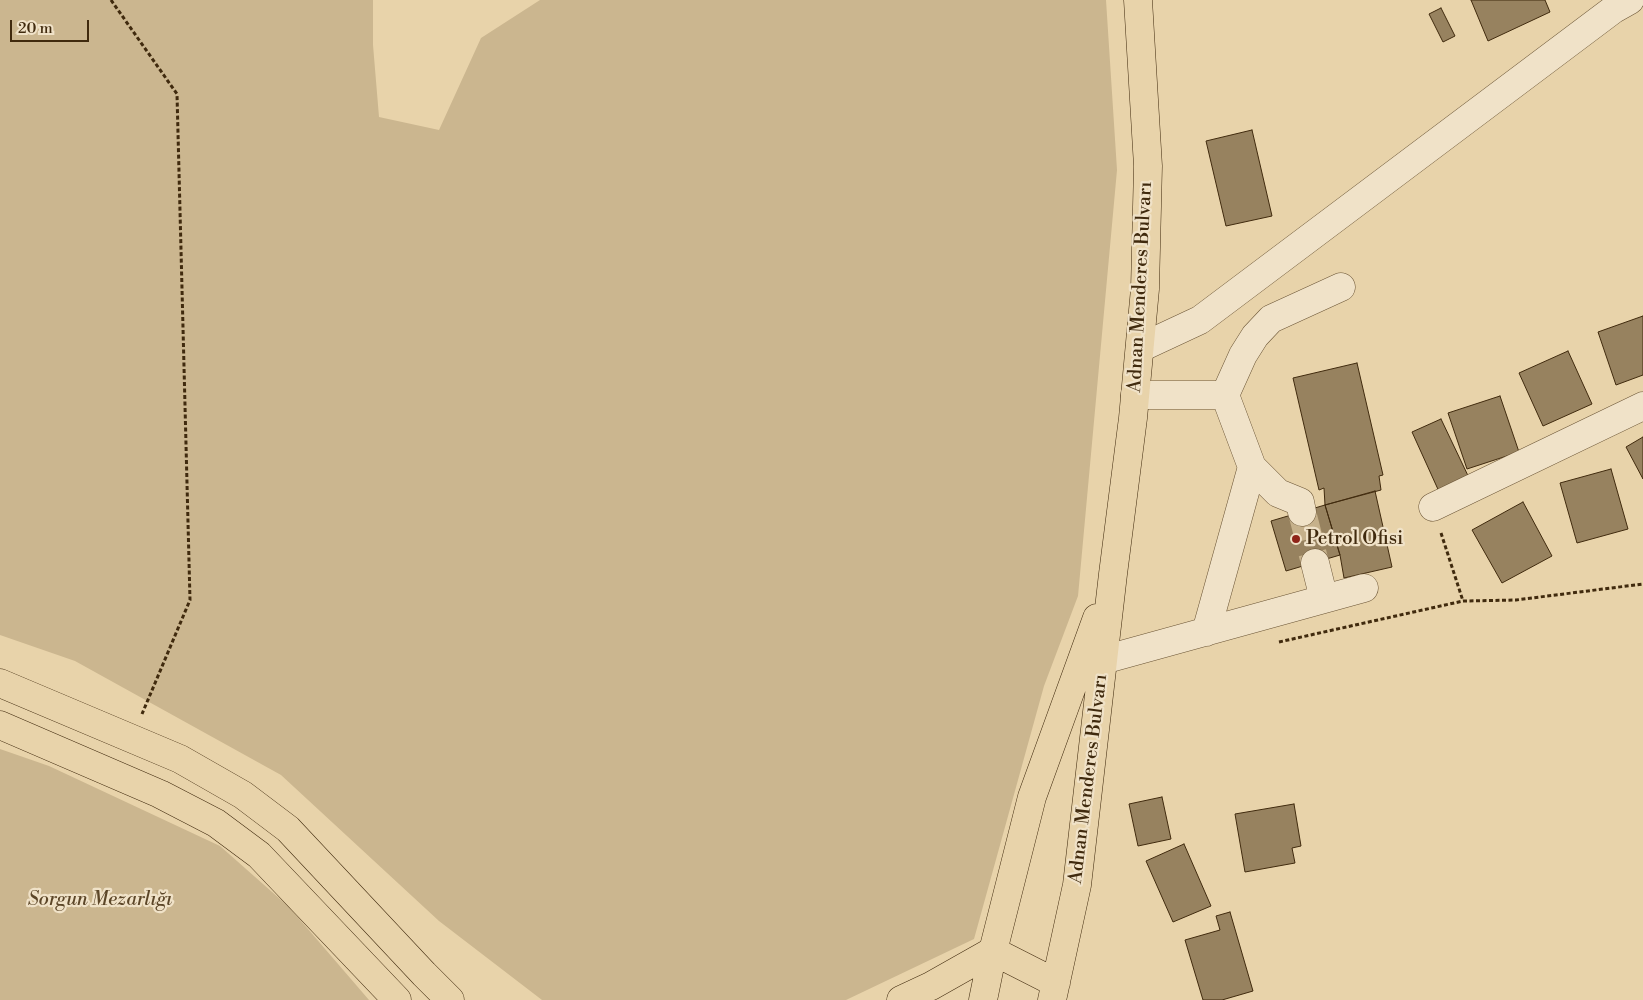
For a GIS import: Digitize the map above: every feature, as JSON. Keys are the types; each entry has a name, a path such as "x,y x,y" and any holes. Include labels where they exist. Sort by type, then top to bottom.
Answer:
{"main road":[{"name":"Adnan Menderes Bulvarı","path":"1054,992 1077,886 1135,395 1145,289 1148,166 1138,0"},
{"name":"Adnan Menderes Bulvarı","path":"983,1000 993,951 1032,797 1113,574"},
{"path":"0,683 180,759 243,795 288,829 450,1000"},
{"path":"0,724 160,794 216,823 259,855 396,1000"},
{"path":"901,1000 931,986 993,951 1054,992"}],"street":[{"path":"1140,348 1200,320 1614,9 1630,0"},
{"path":"1302,512 1300,502 1278,493 1252,468 1225,395 1243,355 1271,319 1341,286"},
{"path":"1135,395 1225,395"},
{"path":"1433,507 1643,406"},
{"path":"1206,632 1252,468"},
{"path":"1315,563 1324,599"},
{"path":"1103,660 1364,588"}],"path":[{"path":"110,0 177,94 190,600 132,738"},
{"path":"1433,507 1463,601"},
{"path":"1272,643 1463,601 1516,600 1643,584"}],"green space":[{"path":"0,0 373,0 373,45 379,117 439,130 481,38 540,0 1106,0 1117,170 1078,596 1044,686 974,939 846,1000 542,1000 439,921 281,775 75,661 0,635"},
{"name":"Sorgun Mezarlığı","path":"0,749 49,766 220,846 289,907 369,1000 0,1000"}],"building":[{"path":"1471,0 1545,0 1550,12 1488,41"},
{"path":"1441,8 1455,36 1443,42 1429,14"},
{"path":"1252,130 1272,216 1226,226 1206,141"},
{"path":"1643,316 1643,375 1616,385 1598,332"},
{"path":"1568,351 1592,404 1543,426 1519,373"},
{"path":"1357,363 1383,475 1379,476 1381,490 1325,505 1324,488 1319,490 1293,378"},
{"path":"1500,396 1519,452 1467,469 1448,413"},
{"path":"1441,419 1471,482 1441,496 1412,432"},
{"path":"1643,437 1643,479 1626,447"},
{"path":"1611,469 1628,529 1577,543 1560,483"},
{"path":"1375,491 1392,567 1344,578 1340,555 1325,505"},
{"path":"1523,502 1552,556 1502,583 1472,530"},
{"path":"1325,505 1340,555 1286,571 1271,521"},
{"path":"1162,797 1171,839 1138,846 1129,804"},
{"path":"1294,804 1301,846 1292,848 1295,863 1245,872 1235,814"},
{"path":"1184,844 1211,906 1173,922 1146,861"},
{"path":"1230,912 1253,991 1222,1000 1203,1000 1185,940 1220,930 1216,916"}],"tunnel":[{"path":"1302,512 1315,563"}],"place":[{"name":"Petrol Ofisi","path":"1296,539"}]}
